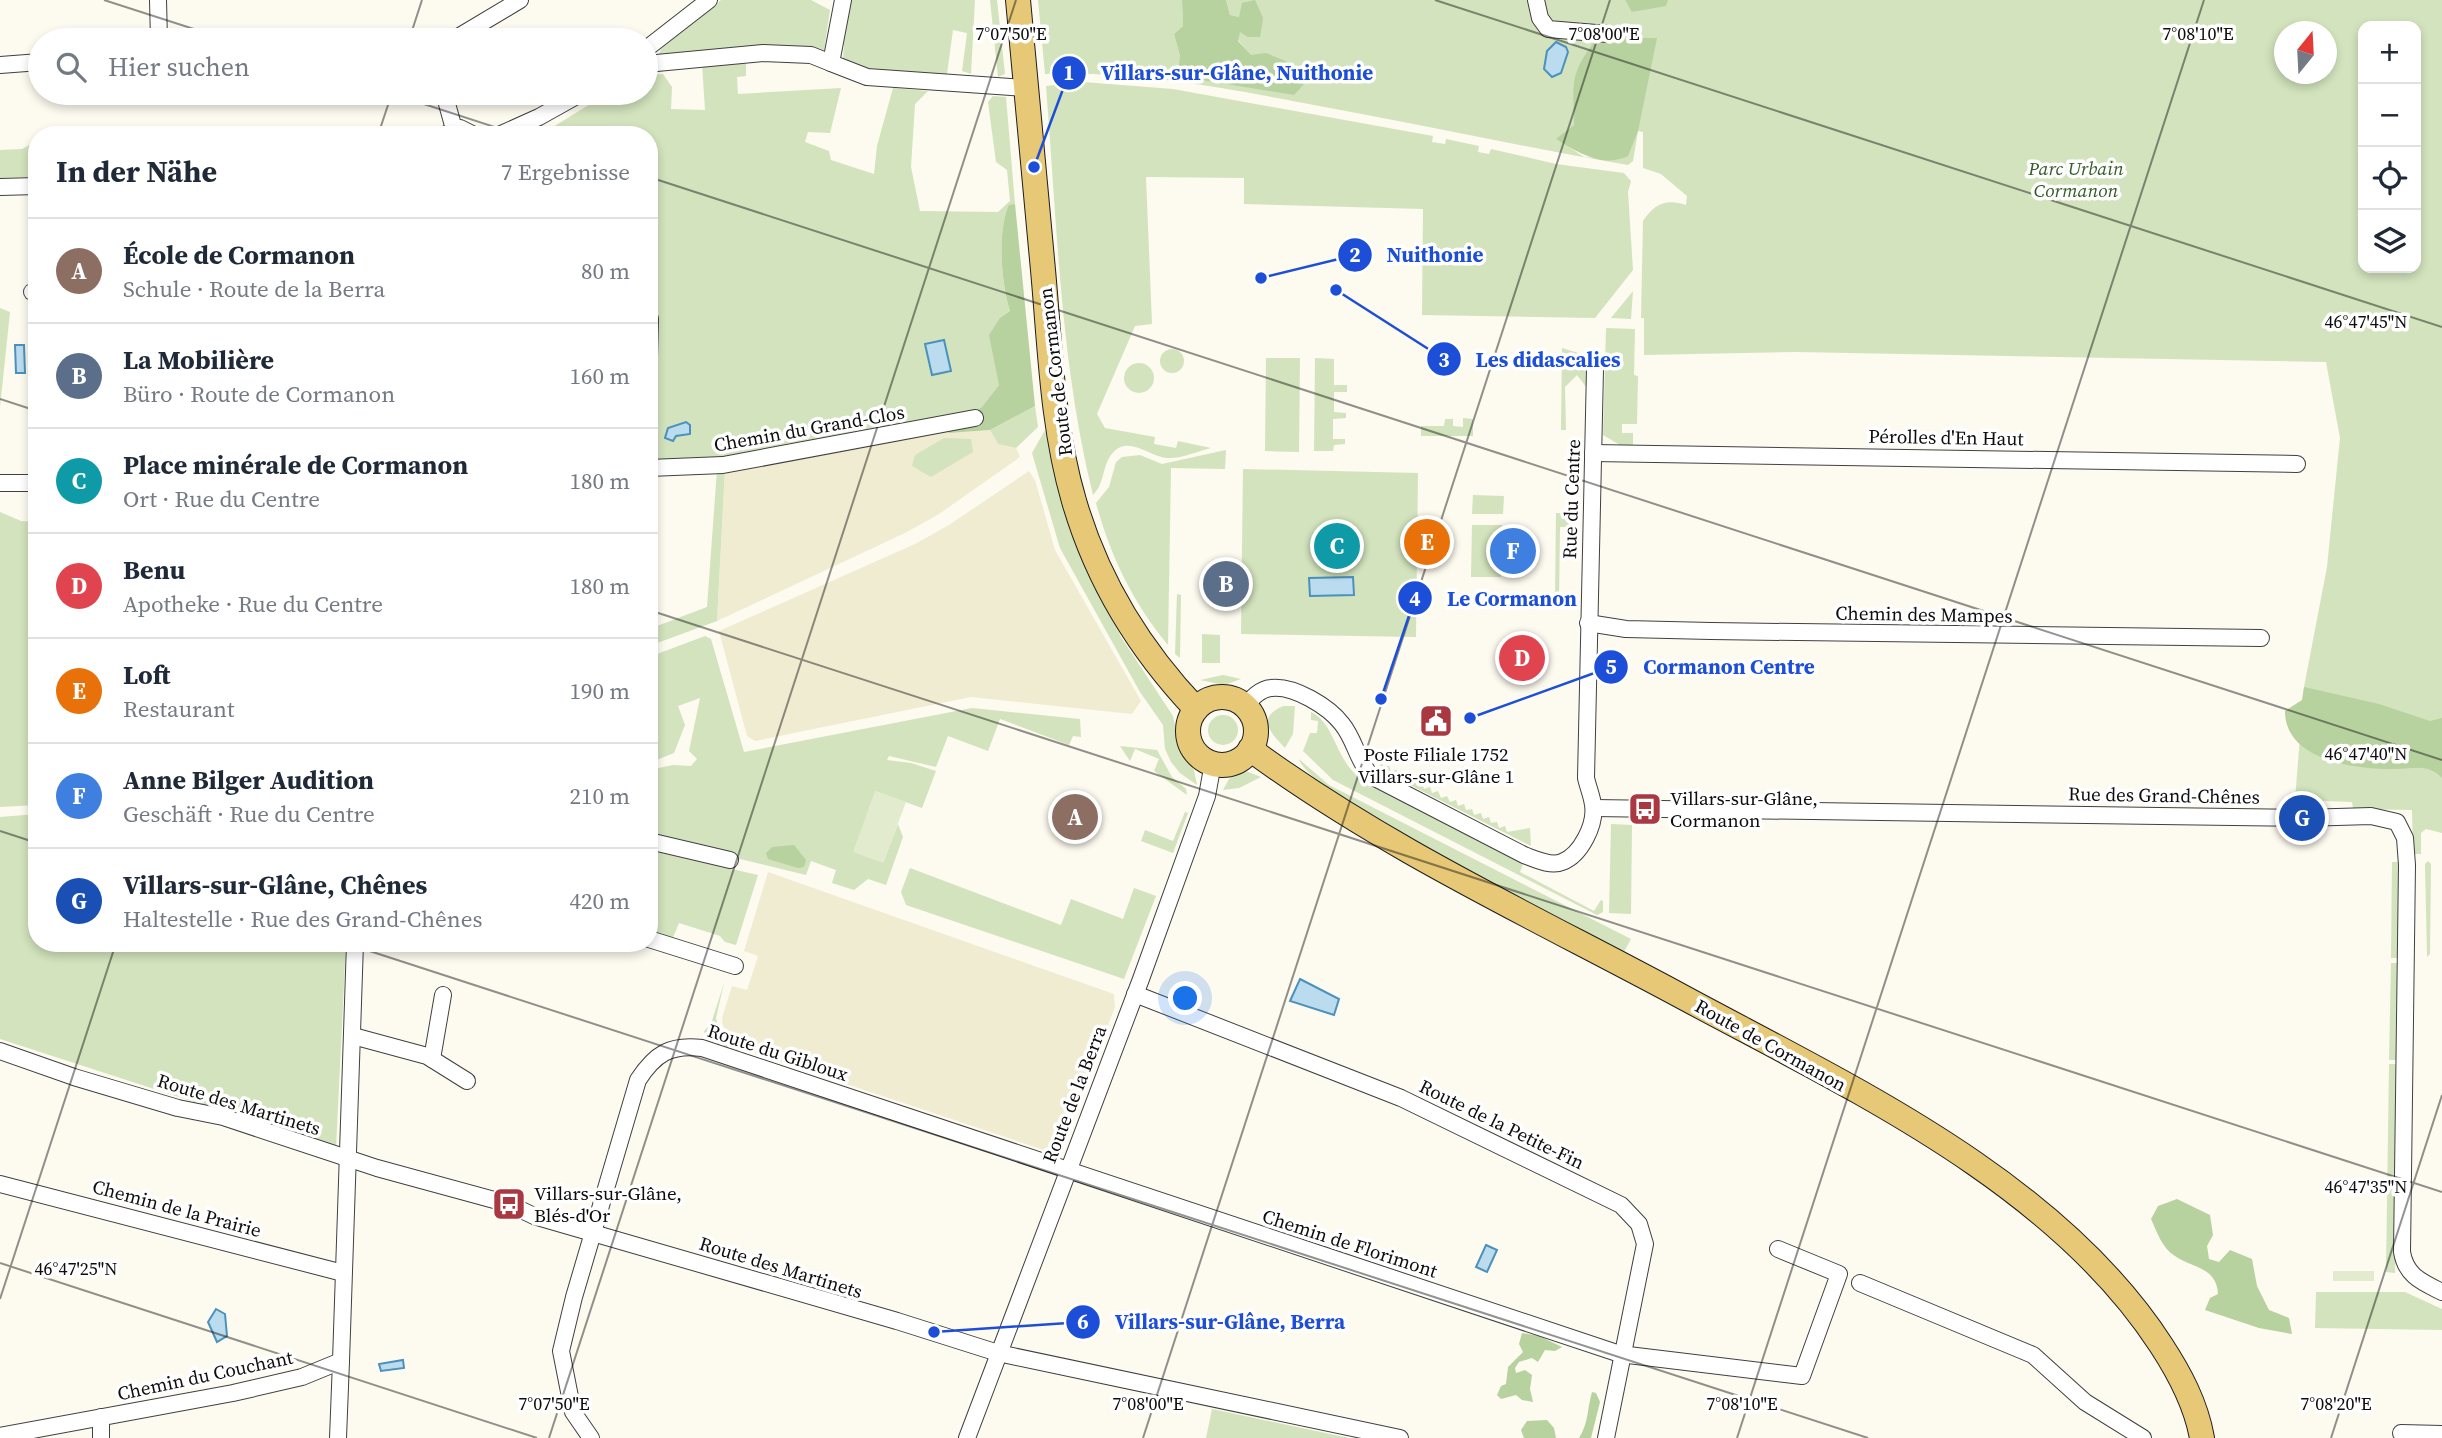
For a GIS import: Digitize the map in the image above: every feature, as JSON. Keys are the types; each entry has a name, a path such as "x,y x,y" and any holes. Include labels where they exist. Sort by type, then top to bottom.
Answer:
{"main road":[{"name":"Route de Cormanon","path":"1018,0 1057,414 1073,499 1088,541 1121,611 1145,652 1196,709"},
{"path":"1223,697 1245,706 1256,728 1251,749 1230,764 1213,763 1203,758 1191,744 1188,733 1196,709 1203,703 1223,697"},
{"name":"Route de Cormanon","path":"1251,749 1377,833 1903,1117 1995,1177 2083,1252 2138,1309 2178,1371 2190,1397 2202,1438"}],"street":[{"path":"158,0 159,28"},
{"path":"473,28 520,0"},
{"path":"658,40 709,0"},
{"path":"831,63 843,0"},
{"path":"1536,0 1539,18 1548,29 1608,34"},
{"path":"658,63 763,53 811,55 867,77 1026,88"},
{"path":"0,65 28,63"},
{"path":"446,105 448,126"},
{"path":"519,126 560,105"},
{"path":"0,187 28,186"},
{"name":"Rue du Centre","path":"1594,808 1586,778 1595,369"},
{"name":"Chemin du Grand-Clos","path":"658,468 723,465 975,418"},
{"name":"Pérolles d'En Haut","path":"1593,453 2297,464"},
{"path":"0,483 28,483"},
{"name":"Chemin des Mampes","path":"1588,623 1626,629 2261,638"},
{"path":"1245,706 1257,694 1272,688 1291,692 1321,705 1343,724 1359,762 1371,776 1524,855 1548,863 1562,862 1581,846 1594,808"},
{"name":"Route de la Berra","path":"967,1438 1135,995 1207,796 1213,763"},
{"name":"Rue des Grand-Chênes","path":"1594,808 2281,818 2371,816 2397,821 2405,838 2407,865 2402,1252 2406,1269 2413,1278 2442,1292"},
{"path":"658,843 730,860"},
{"path":"658,942 735,966"},
{"path":"338,1438 350,1159 355,952"},
{"path":"432,1059 443,995"},
{"name":"Route de la Petite-Fin","path":"1135,995 1401,1098 1621,1205 1639,1224 1645,1244 1620,1354 1606,1438"},
{"path":"354,1036 432,1059 467,1081"},
{"name":"Route du Gibloux","path":"591,1438 573,1412 561,1351 638,1080 651,1060 681,1045 702,1048 1067,1170"},
{"name":"Route des Martinets","path":"0,1051 74,1077 276,1133 443,1188 473,1193 534,1216 998,1353 1400,1438"},
{"name":"Chemin de Florimont","path":"1067,1170 1620,1354 1802,1376 1839,1274 1778,1249"},
{"name":"Chemin de la Prairie","path":"0,1184 343,1273"},
{"path":"1860,1283 2033,1355 2085,1402 2143,1438"},
{"name":"Chemin du Couchant","path":"0,1436 244,1391 302,1377 341,1361"},
{"path":"101,1417 101,1438"},
{"path":"2401,1433 2442,1434"}],"shaded area":[{"path":"946,427 949,433 990,430 998,444 1016,448 1020,457 939,514 907,532 717,621 725,468"},
{"path":"1029,471 1035,480 1055,550 1141,701 1132,714 971,697 755,741 747,736 719,631 915,544 949,525"},
{"path":"768,872 1114,994 1115,1007 1060,1150 1053,1153 745,1050 723,1026 722,1018 732,986 747,990 758,956 744,951"}],"green space":[{"path":"721,0 811,0 830,10 824,51 768,49 658,59 661,49"},
{"path":"847,0 975,0 971,74 962,71 967,33 953,30 947,74 939,78 877,72 843,59"},
{"path":"990,0 997,0 1005,74 998,77"},
{"name":"Parc Urbain Cormanon","path":"1038,0 1182,0 1183,26 1174,34 1180,56 1264,89 1294,95 1283,71 1274,60 1268,56 1251,56 1238,40 1239,17 1230,15 1226,0 1625,0 1633,12 1668,0 2442,0 2442,833 2426,829 2421,833 2421,854 2413,854 2412,810 2353,809 2352,802 2295,800 2304,687 2327,567 2340,438 2326,362 1797,352 1644,355 1644,318 1641,318 1643,221 1661,204 1672,202 1686,205 1687,196 1661,174 1643,168 1643,132 1638,131 1633,161 1628,165 1587,158 1204,85 1141,77 1045,74","holes":["1628,38 1596,158 1584,157 1557,139 1574,125 1574,111 1611,44"]},
{"path":"1182,0 1226,0 1230,15 1239,17 1242,3 1255,0 1263,18 1260,37 1248,37 1240,32 1238,41 1251,55 1266,53 1300,67 1305,83 1294,95 1178,76 1180,56 1174,34 1183,26"},
{"path":"1625,0 1668,0 1666,6 1632,12"},
{"path":"1628,38 1657,38 1638,131 1628,156 1600,160 1556,139 1574,125 1574,81 1586,53 1595,41 1611,44"},
{"path":"746,59 746,76 737,77 738,94 841,88 830,133 808,132 805,142 829,151 831,160 874,174 877,146 893,88 928,91 915,104 911,167 920,211 998,212 1010,201 1007,170 996,162 988,102 993,96 1006,97 1015,204 1009,206 1005,217 1002,243 1004,286 1010,311 1000,318 999,385 981,408 841,441 718,461 658,462 658,126 555,126 589,105 658,105 658,74 663,74 672,87 671,109 705,110 702,64"},
{"path":"1083,82 1173,89 1433,136 1432,142 1445,144 1446,139 1479,146 1478,152 1489,154 1491,149 1556,164 1624,173 1631,181 1628,192 1633,270 1595,318 1422,315 1423,209 1244,204 1244,178 1146,177 1152,324 1135,326 1097,414 1105,428 1155,437 1154,444 1176,448 1178,441 1211,448 1167,458 1124,446 1111,455 1100,485 1093,495 1073,394 1067,343 1046,86"},
{"path":"28,146 28,177 0,178 0,150 22,149"},
{"path":"1015,204 1035,406 990,430 949,433 940,416 981,408 999,385 989,335 1000,318 1010,311 1004,286 1002,243 1005,216 1009,205"},
{"path":"1633,291 1631,319 1611,318"},
{"path":"0,308 10,312 0,407"},
{"path":"1606,328 1635,329 1637,424 1622,424 1622,433 1633,433 1633,445 1620,445 1603,435"},
{"path":"1562,348 1578,353 1587,366 1587,388 1577,375 1565,387 1566,430 1561,430"},
{"path":"1172,349 1180,353 1184,361 1180,369 1172,373 1164,369 1160,361 1164,353"},
{"path":"1266,358 1300,358 1299,452 1265,451"},
{"path":"1315,358 1334,359 1334,385 1347,385 1347,392 1334,392 1334,412 1346,413 1346,418 1333,419 1333,439 1345,439 1345,444 1334,445 1333,451 1314,451"},
{"path":"1139,363 1150,367 1154,378 1150,389 1139,393 1128,389 1124,378 1128,367"},
{"path":"1035,406 1038,427 1016,448 998,444 990,430"},
{"path":"1463,418 1473,419 1473,436 1421,436 1421,426 1444,426 1445,419 1453,419 1453,426 1463,427"},
{"path":"1045,430 1062,501 1091,578 1121,637 1173,716 1179,744 1194,770 1197,785 1180,773 1171,762 1165,749 1163,725 1140,692 1060,548 1032,453"},
{"path":"944,438 971,439 973,452 931,477 912,466 915,455"},
{"path":"1226,450 1225,469 1171,468 1168,645 1124,578 1096,503 1109,487 1116,462 1122,457 1140,455 1162,464"},
{"path":"725,468 717,621 658,643 658,626 707,607 717,470"},
{"path":"1243,469 1418,473 1416,637 1241,634"},
{"path":"1473,495 1504,496 1503,514 1472,514"},
{"path":"0,512 28,521 28,805 0,807"},
{"path":"1556,513 1569,513 1578,520 1576,527 1560,527 1559,600 1555,600"},
{"path":"1472,525 1502,525 1501,577 1471,577"},
{"path":"1177,594 1181,595 1180,658 1175,654"},
{"path":"1202,634 1220,635 1220,663 1202,663"},
{"path":"705,636 711,639 744,752 972,708 1080,719 1081,737 1073,736 1069,745 1000,719 988,751 948,736 936,767 889,756 887,760 911,763 936,771 922,808 875,791 883,863 898,824 903,837 886,885 868,879 854,890 832,883 836,870 811,861 806,875 658,839 658,768 673,765 691,766 697,759 689,751 700,698 678,706 685,725 674,753 658,759 658,654"},
{"path":"1223,675 1241,679 1224,685 1200,680"},
{"path":"2304,687 2379,704 2430,721 2442,718 2442,778 2424,768 2376,769 2341,764 2309,751 2296,741 2288,728 2285,711 2302,700"},
{"path":"1283,706 1295,706 1293,734 1285,748 1268,726 1270,715"},
{"path":"1311,712 1325,724 1346,762 1361,779 1523,864 1520,872 1594,911 1601,900 1603,901 1603,912 1597,915 1333,780 1303,751 1310,733 1317,733 1318,721 1311,720"},
{"path":"1223,715 1229,716 1237,724 1237,736 1229,744 1223,745 1217,744 1209,736 1208,730 1209,724 1217,716"},
{"path":"1120,746 1157,750 1172,777 1186,789 1187,795 1154,771 1159,759 1135,749 1130,761"},
{"path":"1380,749 1394,756 1382,760 1383,767 1389,766 1391,771 1397,770 1399,776 1406,774 1408,780 1414,778 1416,784 1422,783 1424,789 1430,787 1432,793 1438,791 1441,798 1447,796 1450,802 1456,800 1458,806 1464,804 1466,810 1472,809 1474,815 1481,813 1483,819 1489,817 1491,823 1497,822 1499,828 1505,826 1507,832 1530,828 1531,846 1390,775 1370,755 1371,751"},
{"path":"1299,759 1329,785 1631,939 1623,954 1446,861 1393,830 1347,802 1314,777"},
{"path":"1246,771 1261,777 1239,788 1223,790 1229,779"},
{"path":"875,791 906,802 883,863 853,852"},
{"path":"1185,812 1188,813 1173,853 1141,841 1145,830 1173,841"},
{"path":"28,815 28,952 346,952 336,1148 0,1039 0,817"},
{"path":"1611,824 1632,825 1631,914 1609,913"},
{"path":"794,845 806,860 804,867 798,868 768,859 766,853 772,847"},
{"path":"658,852 758,875 736,945 725,942 720,936 679,923 672,940 658,935"},
{"path":"2428,861 2431,864 2430,954 2427,957 2425,864"},
{"path":"2392,862 2402,862 2400,958 2391,958"},
{"path":"910,868 1061,925 1071,899 1123,919 1134,888 1156,896 1124,979 906,905 901,892"},
{"path":"2391,963 2400,963 2398,1060 2389,1060"},
{"path":"724,983 716,1018 719,1030 741,1054 706,1042 704,1031 711,1024"},
{"path":"2389,1064 2399,1064 2395,1273 2386,1272"},
{"path":"2177,1199 2210,1215 2213,1235 2207,1246 2209,1259 2219,1262 2230,1250 2252,1259 2257,1286 2269,1310 2289,1318 2292,1334 2259,1328 2205,1310 2210,1298 2218,1294 2213,1278 2202,1269 2170,1253 2151,1219 2158,1206"},
{"path":"2333,1271 2374,1271 2374,1281 2333,1281"},
{"path":"2316,1292 2405,1292 2442,1309 2442,1330 2315,1328"},
{"path":"1522,1333 1539,1336 1562,1347 1555,1351 1545,1350 1538,1362 1532,1358 1519,1362 1515,1368 1516,1373 1525,1370 1532,1375 1530,1389 1533,1402 1522,1400 1516,1395 1501,1399 1497,1395 1501,1386 1506,1384 1508,1367 1523,1352 1519,1344"},
{"path":"1592,1392 1596,1393 1600,1402 1591,1438 1579,1438 1586,1421"},
{"path":"1212,1409 1349,1438 1206,1438"},
{"path":"1547,1420 1554,1428 1556,1438 1524,1438 1521,1430 1527,1421"}],"water":[{"path":"1556,42 1566,47 1568,52 1561,73 1552,77 1544,69 1547,51"},
{"path":"944,340 951,371 932,375 925,344"},
{"path":"15,345 24,345 25,373 16,373"},
{"path":"686,422 690,425 690,434 676,436 673,441 665,438 668,428"},
{"path":"1353,577 1354,595 1310,596 1309,578"},
{"path":"1300,979 1339,999 1334,1015 1290,1001"},
{"path":"1486,1245 1497,1250 1487,1272 1476,1267"},
{"path":"216,1309 225,1314 227,1336 217,1342 208,1322"},
{"path":"403,1360 404,1368 381,1371 379,1364"}],"place":[{"name":"Villars-sur-Glâne, Nuithonie","path":"1034,167"},
{"name":"Nuithonie","path":"1261,278"},
{"name":"Les didascalies","path":"1336,290"},
{"name":"Loft","path":"1427,542"},
{"name":"Place minérale de Cormanon","path":"1337,546"},
{"name":"Anne Bilger Audition","path":"1513,551"},
{"name":"La Mobilière","path":"1226,584"},
{"name":"Benu","path":"1522,658"},
{"name":"Le Cormanon","path":"1381,699"},
{"name":"Cormanon Centre","path":"1470,718"},
{"name":"Poste Filiale 1752 Villars-sur-Glâne 1","path":"1436,721"},
{"name":"Villars-sur-Glâne, Cormanon","path":"1645,809"},
{"name":"École de Cormanon","path":"1075,817"},
{"name":"Villars-sur-Glâne, Chênes","path":"2302,818"},
{"name":"Villars-sur-Glâne, Blés-d'Or","path":"509,1204"},
{"name":"Villars-sur-Glâne, Berra","path":"934,1332"}]}
